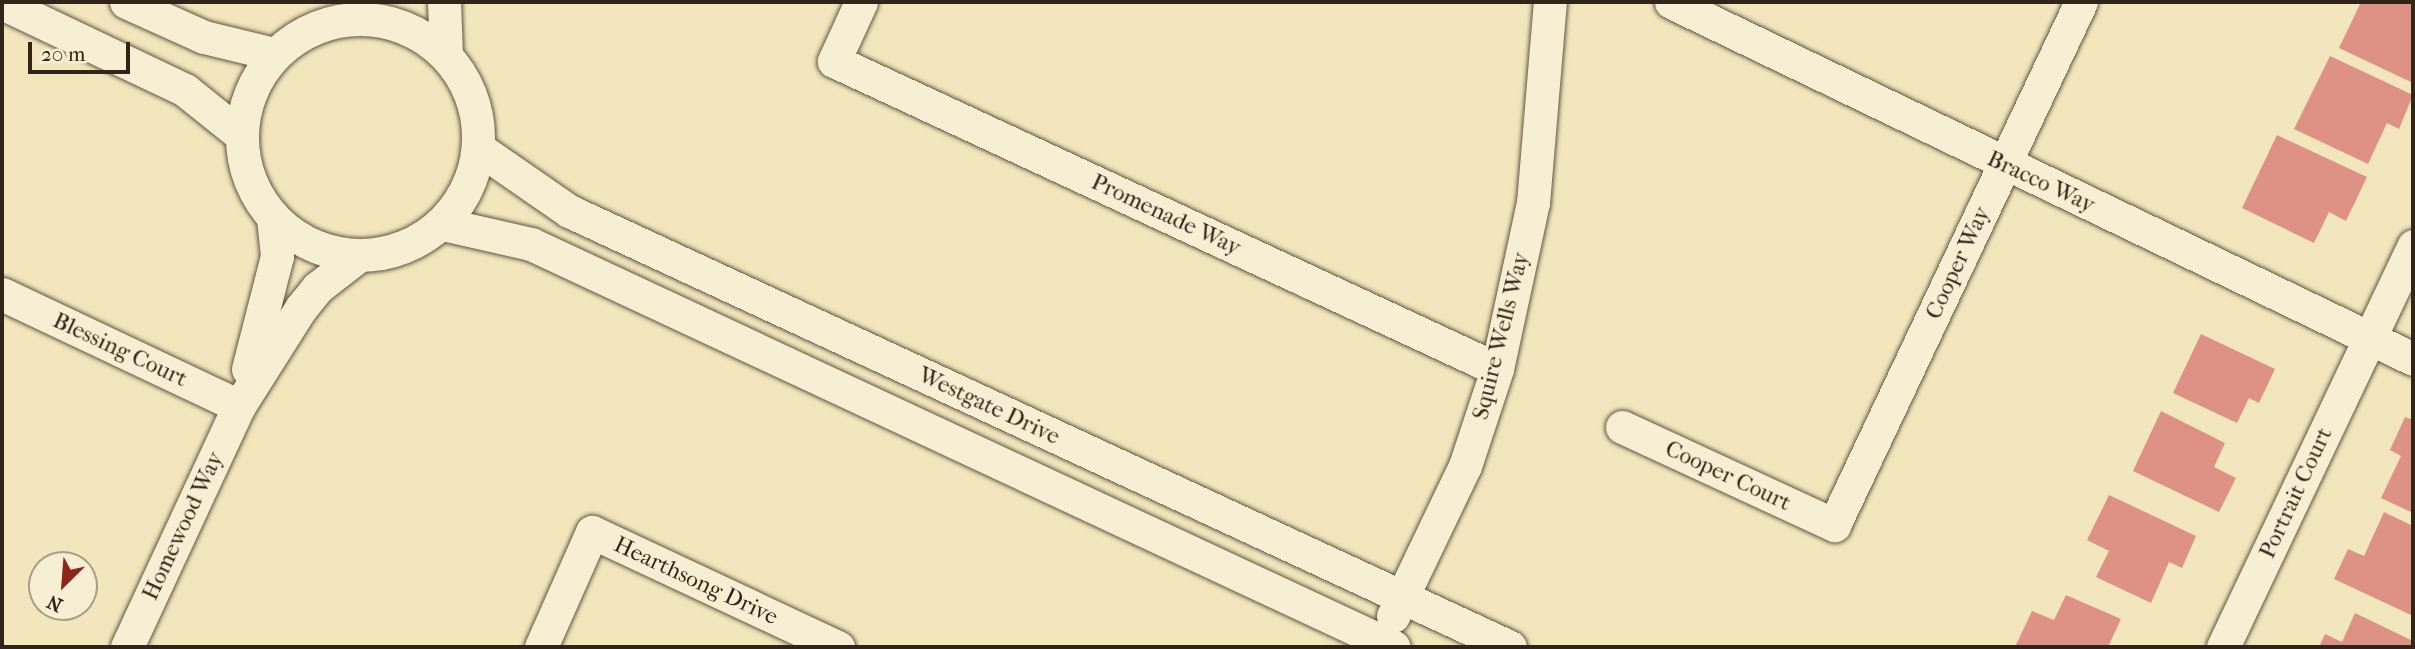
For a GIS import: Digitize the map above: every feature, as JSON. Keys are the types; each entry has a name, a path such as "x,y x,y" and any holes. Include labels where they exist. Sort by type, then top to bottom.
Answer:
{"street":[{"path":"125,2 204,37 274,54"},
{"path":"444,2 446,55"},
{"name":"Promenade Way","path":"861,2 834,61 1497,369"},
{"name":"Squire Wells Way","path":"1381,645 1405,599 1465,466 1497,369 1533,203 1550,2"},
{"name":"Bracco Way","path":"1671,2 2004,165 2413,359"},
{"name":"Cooper Way","path":"1834,525 2081,2"},
{"path":"2,3 186,90 240,134"},
{"path":"374,10 408,27 446,55 472,94 478,148 467,188 443,224 404,249 357,257 312,246 273,220 248,180 240,134 250,89 274,54 316,25 374,10"},
{"name":"Westgate Drive","path":"478,148 569,211 1510,647"},
{"name":"Homewood Way","path":"239,406 277,256 273,220"},
{"name":"Westgate Drive","path":"443,224 531,244 1381,645"},
{"name":"Portrait Court","path":"2223,647 2413,246"},
{"name":"Homewood Way","path":"127,647 239,406 301,308 317,288 357,257"},
{"name":"Blessing Court","path":"2,294 239,406"},
{"name":"Cooper Court","path":"1622,428 1834,525"},
{"name":"Hearthsong Drive","path":"541,647 592,532 838,647"}],"building":[{"path":"2361,2 2413,2 2413,83 2339,48"},
{"path":"2330,56 2413,95 2399,129 2387,123 2368,164 2294,129"},
{"path":"2277,135 2367,177 2346,221 2329,212 2314,243 2242,208"},
{"path":"2201,334 2275,369 2259,403 2249,398 2237,423 2173,393"},
{"path":"2161,411 2225,443 2214,467 2236,478 2219,512 2133,471"},
{"path":"2405,417 2413,420 2413,513 2381,498 2401,456 2390,450"},
{"path":"2109,495 2196,536 2182,568 2169,562 2151,603 2096,577 2109,551 2087,540"},
{"path":"2384,512 2413,526 2411,615 2334,579 2348,549 2364,556"},
{"path":"2066,595 2121,619 2108,647 2015,647 2032,611 2054,620"},
{"path":"2355,613 2413,641 2413,647 2319,647 2325,634 2342,642"}]}
